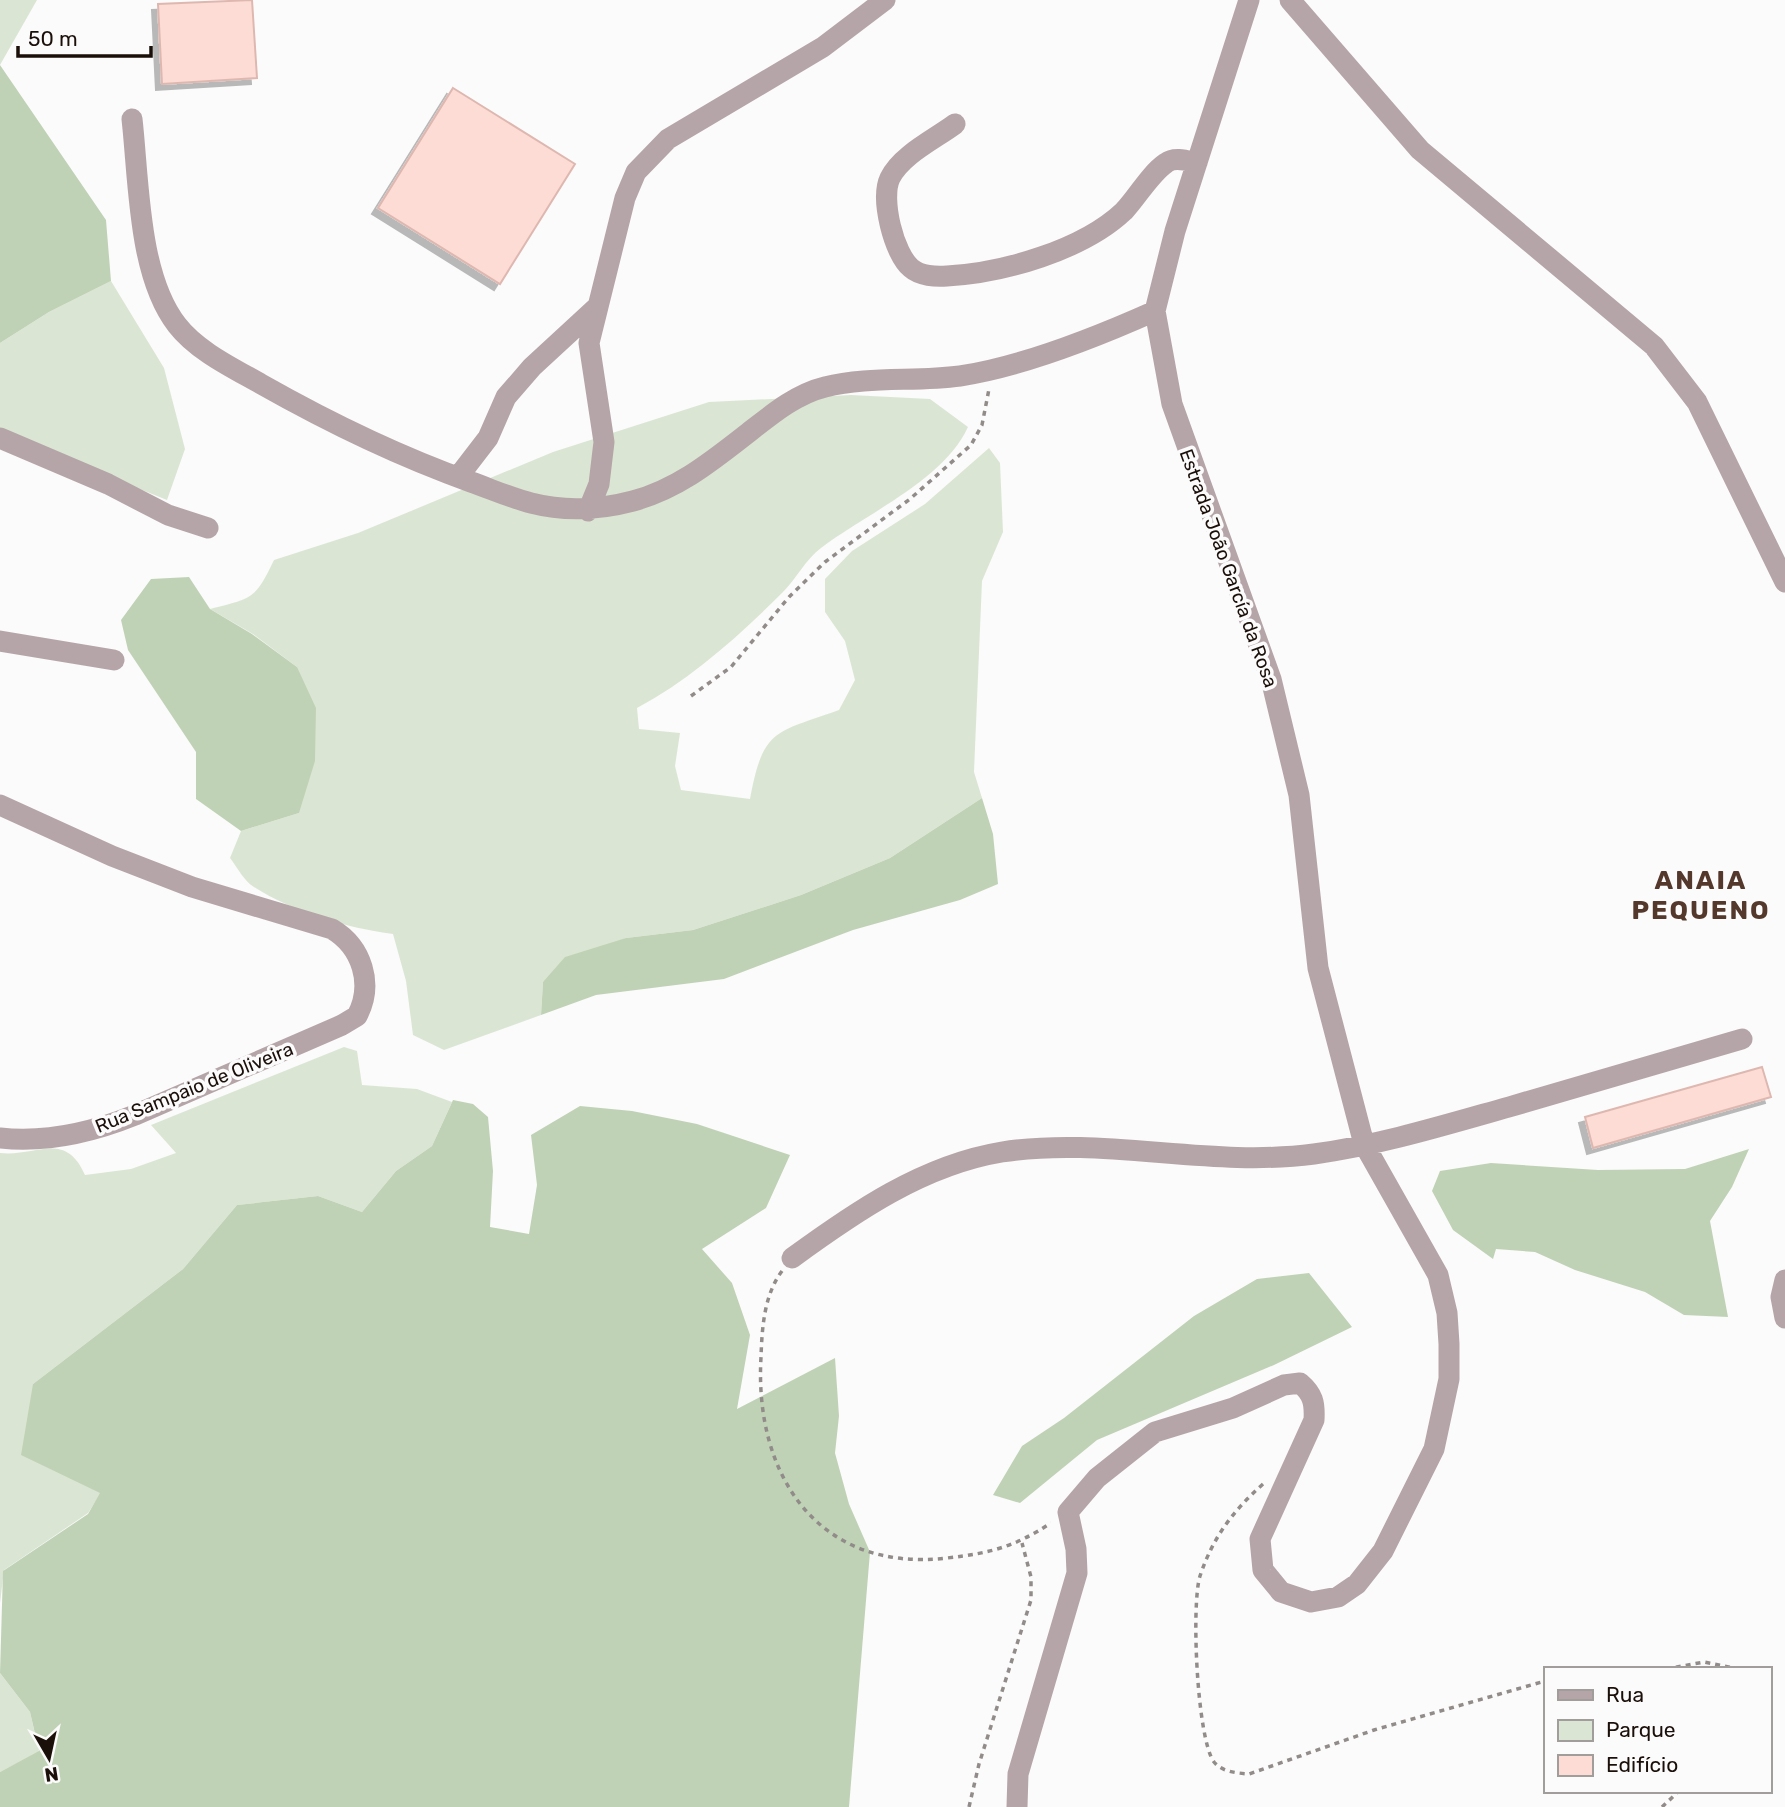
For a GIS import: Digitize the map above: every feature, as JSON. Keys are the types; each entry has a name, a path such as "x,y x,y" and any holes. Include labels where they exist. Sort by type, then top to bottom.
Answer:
{"street":[{"path":"588,511 599,484 604,442 589,343 625,198 636,173 668,139 823,47 885,0"},
{"name":"Estrada João García da Rosa","path":"1068,1512 1097,1478 1154,1432 1233,1408 1284,1385 1300,1383 1310,1392 1315,1405 1314,1420 1260,1539 1263,1570 1281,1592 1311,1602 1338,1597 1357,1584 1383,1551 1424,1473 1434,1449 1449,1379 1447,1313 1438,1275 1364,1144 1318,968 1299,795 1271,679 1172,404 1155,311 1175,231 1249,0"},
{"path":"1290,0 1420,150 1654,346 1697,402 1785,582"},
{"path":"132,120 148,254 155,286 177,326 219,360 325,421 400,457 532,503 588,511 668,490 705,467 782,406 821,387 850,382 934,379 992,369 1079,341 1155,311"},
{"path":"955,124 899,165 890,179 885,196 887,214 902,254 910,268 922,274 946,276 1020,263 1065,249 1100,230 1123,212 1166,163 1179,159 1197,163"},
{"path":"458,477 488,438 506,397 532,367 596,307"},
{"path":"0,438 108,484 168,515 208,528"},
{"path":"0,641 114,660"},
{"name":"Rua Sampaio de Oliveira","path":"0,804 111,856 192,887 332,929 349,940 359,956 365,993 358,1016 342,1025 103,1128 20,1140 0,1138"},
{"path":"792,1258 875,1200 915,1180 1002,1152 1084,1149 1236,1159 1271,1158 1364,1144 1430,1129 1742,1039"},
{"path":"1785,1280 1781,1297 1785,1318"},
{"path":"1017,1807 1018,1774 1077,1573 1076,1549 1068,1512"}],"path":[{"path":"691,696 732,667 789,597 825,562 910,499 971,445 982,425 992,369"},
{"path":"792,1258 775,1281 762,1322 759,1384 776,1466 806,1514 842,1543 882,1556 919,1562 993,1553 1022,1542 1068,1512"},
{"path":"1272,1475 1234,1511 1213,1541 1199,1579 1195,1628 1202,1717 1205,1744 1215,1764 1231,1772 1249,1774 1374,1730 1544,1681"},
{"path":"969,1807 979,1764 1031,1600 1031,1577 1022,1542"},
{"path":"1677,1667 1704,1662 1729,1667"},
{"path":"1662,1807 1677,1793"}],"green space":[{"path":"0,0 37,0 0,65"},
{"path":"0,65 106,220 111,281 49,312 0,343"},
{"path":"111,281 164,368 185,449 167,500 0,433 0,343 49,312"},
{"path":"851,395 930,399 968,427 957,446 923,479 821,548 783,592 732,640 676,684 637,708 639,729 680,733 675,766 681,790 750,799 760,758 775,736 839,710 855,680 845,641 825,612 825,579 852,551 925,504 989,448 1000,463 1003,532 982,581 974,772 982,798 890,858 801,895 693,930 626,938 543,982 541,1015 444,1050 413,1035 406,981 393,934 357,928 303,911 269,896 244,878 230,858 241,831 299,813 297,667 253,634 210,609 251,595 262,583 274,560 358,533 553,452 709,402"},
{"path":"189,577 210,609 252,634 297,667 316,708 315,761 299,813 241,831 196,799 196,752 128,650 121,620 151,579"},
{"path":"982,798 993,834 998,884 960,900 853,930 724,979 596,995 541,1015 543,982 565,957 626,938 693,930 801,895 890,858"},
{"path":"344,1047 357,1051 362,1085 417,1089 452,1102 432,1146 396,1171 362,1212 318,1196 237,1205 183,1269 33,1384 101,1493 88,1513 4,1570 0,1603 0,1153 59,1149 77,1161 85,1175 131,1169 176,1153 151,1125"},
{"path":"453,1100 473,1104 488,1117 493,1171 490,1227 529,1234 537,1185 531,1135 580,1106 632,1111 697,1124 790,1155 766,1208 702,1249 732,1283 750,1335 737,1409 835,1358 839,1416 835,1453 849,1504 870,1552 849,1807 0,1807 0,1772 39,1751 30,1712 0,1673 3,1571 88,1514 100,1493 21,1455 33,1384 183,1269 237,1205 318,1196 362,1212 396,1171 432,1146"},
{"path":"1749,1149 1732,1187 1710,1221 1728,1317 1684,1315 1645,1292 1575,1270 1535,1252 1496,1249 1493,1259 1453,1230 1432,1191 1440,1171 1491,1163 1598,1170 1685,1169"},
{"path":"1309,1273 1352,1327 1274,1365 1097,1440 1020,1503 993,1495 1022,1446 1064,1418 1194,1316 1257,1279"},
{"path":"0,1673 30,1712 39,1752 0,1772"}],"building":[{"path":"252,0 257,78 162,84 158,4"},
{"path":"453,88 575,164 500,284 378,208"},
{"path":"1762,1067 1771,1097 1593,1148 1585,1117"}],"district":[{"name":"ANAIA PEQUENO","path":"1701,895"}]}
